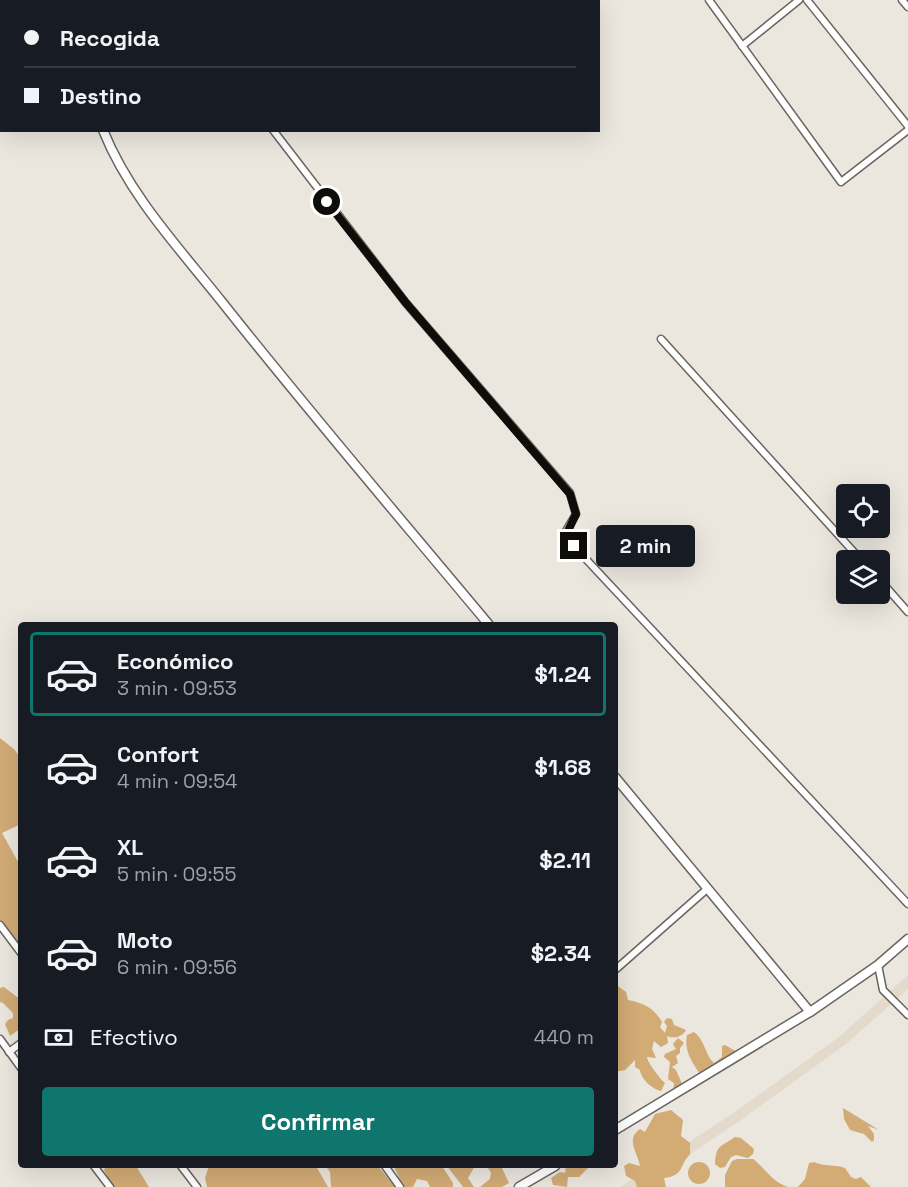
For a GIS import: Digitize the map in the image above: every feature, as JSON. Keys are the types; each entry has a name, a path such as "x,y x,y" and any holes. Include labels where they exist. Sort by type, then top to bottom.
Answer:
{"street":[{"path":"709,0 841,182 908,128 807,0"},
{"path":"742,46 799,0"},
{"path":"902,0 908,7"},
{"path":"104,132 120,167 154,217 248,335 487,622"},
{"path":"275,132 406,303 570,494 576,514 566,531 570,542 908,904"},
{"path":"661,339 852,550"},
{"path":"890,592 908,612"},
{"path":"618,781 810,1012"},
{"path":"618,967 707,889"},
{"path":"0,925 18,949"},
{"path":"618,1128 700,1077 756,1047 810,1012 878,965 908,939"},
{"path":"878,965 883,990 908,1015"},
{"path":"0,1039 18,1064"},
{"path":"9,1052 18,1045"},
{"path":"96,1168 110,1187"},
{"path":"183,1168 197,1187"},
{"path":"386,1168 400,1187"},
{"path":"519,1187 552,1168"}],"shaded area":[{"path":"0,738 18,755 18,825 2,833 18,862 18,946 0,924"},
{"path":"908,975 908,989 846,1044 741,1120 641,1187 620,1187 735,1112 839,1037"},
{"path":"618,986 626,992 628,1000 644,1005 656,1013 662,1022 660,1027 665,1033 667,1026 664,1022 667,1018 672,1019 674,1025 686,1030 678,1037 667,1036 668,1043 661,1047 654,1041 652,1049 656,1058 647,1057 665,1083 661,1091 645,1080 640,1070 635,1067 635,1060 625,1070 618,1071"},
{"path":"4,987 18,998 18,1030 10,1036 5,1024 13,1018 13,1013 0,1002 0,988"},
{"path":"694,1032 714,1063 722,1057 722,1046 725,1045 739,1053 700,1074 687,1046 687,1035"},
{"path":"678,1038 684,1043 680,1048 680,1053 676,1056 678,1063 672,1067 676,1070 683,1086 673,1092 674,1083 668,1079 670,1062 664,1057 665,1054 676,1049 673,1044"},
{"path":"843,1108 879,1130 868,1126 874,1134 872,1142 864,1134 850,1130 844,1119"},
{"path":"671,1110 683,1120 681,1136 690,1143 690,1154 678,1173 664,1178 666,1187 637,1187 635,1181 626,1176 624,1166 629,1163 640,1166 633,1137 640,1129 645,1132 655,1114"},
{"path":"735,1137 741,1138 754,1149 753,1154 748,1158 736,1155 731,1157 725,1167 720,1168 715,1164 718,1149"},
{"path":"753,1159 773,1178 788,1187 725,1187 725,1175 732,1161"},
{"path":"699,1162 707,1165 710,1173 707,1181 699,1184 691,1181 688,1173 691,1165"},
{"path":"809,1163 845,1168 851,1177 856,1179 861,1177 871,1187 798,1187 805,1179"},
{"path":"105,1168 137,1168 149,1187 113,1187"},
{"path":"208,1168 317,1168 328,1187 207,1187 205,1178"},
{"path":"327,1168 380,1168 395,1187 331,1187 330,1172"},
{"path":"395,1168 443,1168 453,1183 453,1187 430,1187 427,1181 417,1179 413,1187 403,1187"},
{"path":"449,1168 474,1168 468,1178 474,1187 463,1187"},
{"path":"488,1168 502,1168 509,1183 502,1187 480,1187 490,1179 491,1173"},
{"path":"566,1168 588,1168 579,1177 568,1177 567,1187 553,1185 551,1178 560,1172 565,1173"}],"route":[{"path":"327,202 406,303 570,494 576,514 566,535 574,546"}]}
